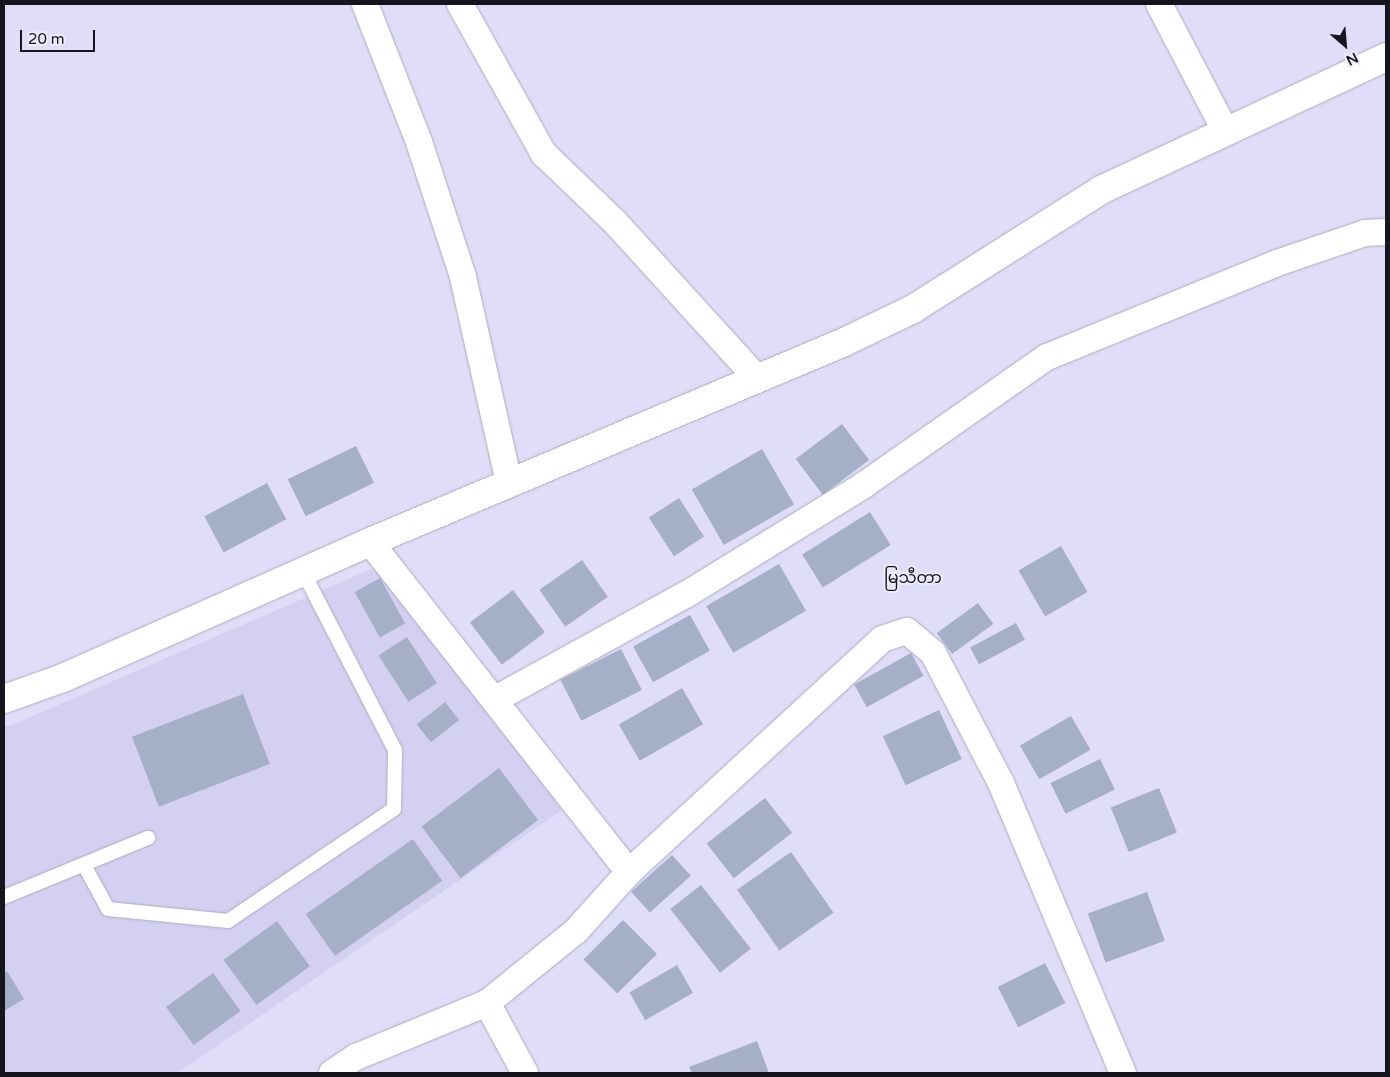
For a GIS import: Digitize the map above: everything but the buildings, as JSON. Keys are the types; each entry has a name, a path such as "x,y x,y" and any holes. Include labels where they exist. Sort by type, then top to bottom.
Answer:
{"street":[{"path":"365,4 419,142 462,277 509,484"},
{"path":"460,4 544,154 615,222 758,379"},
{"path":"1159,4 1226,132"},
{"path":"4,699 62,678 370,542 842,343 913,309 1101,190 1386,57"},
{"path":"494,700 687,594 864,485 1047,357 1277,263 1365,233 1386,232"},
{"path":"370,542 629,872"},
{"path":"332,1073 356,1057 487,1003 576,931 629,872 882,639 907,631 933,653 1001,783 1123,1073"},
{"path":"487,1003 525,1073"}],"lane":[{"path":"84,865 108,909 228,921 394,809 395,750 303,572"},
{"path":"4,897 148,838"}],"shaded area":[{"path":"376,567 562,810 177,1073 4,1073 4,726 12,725"}],"district":[{"name":"မြသီတာ","path":"913,578"}]}
